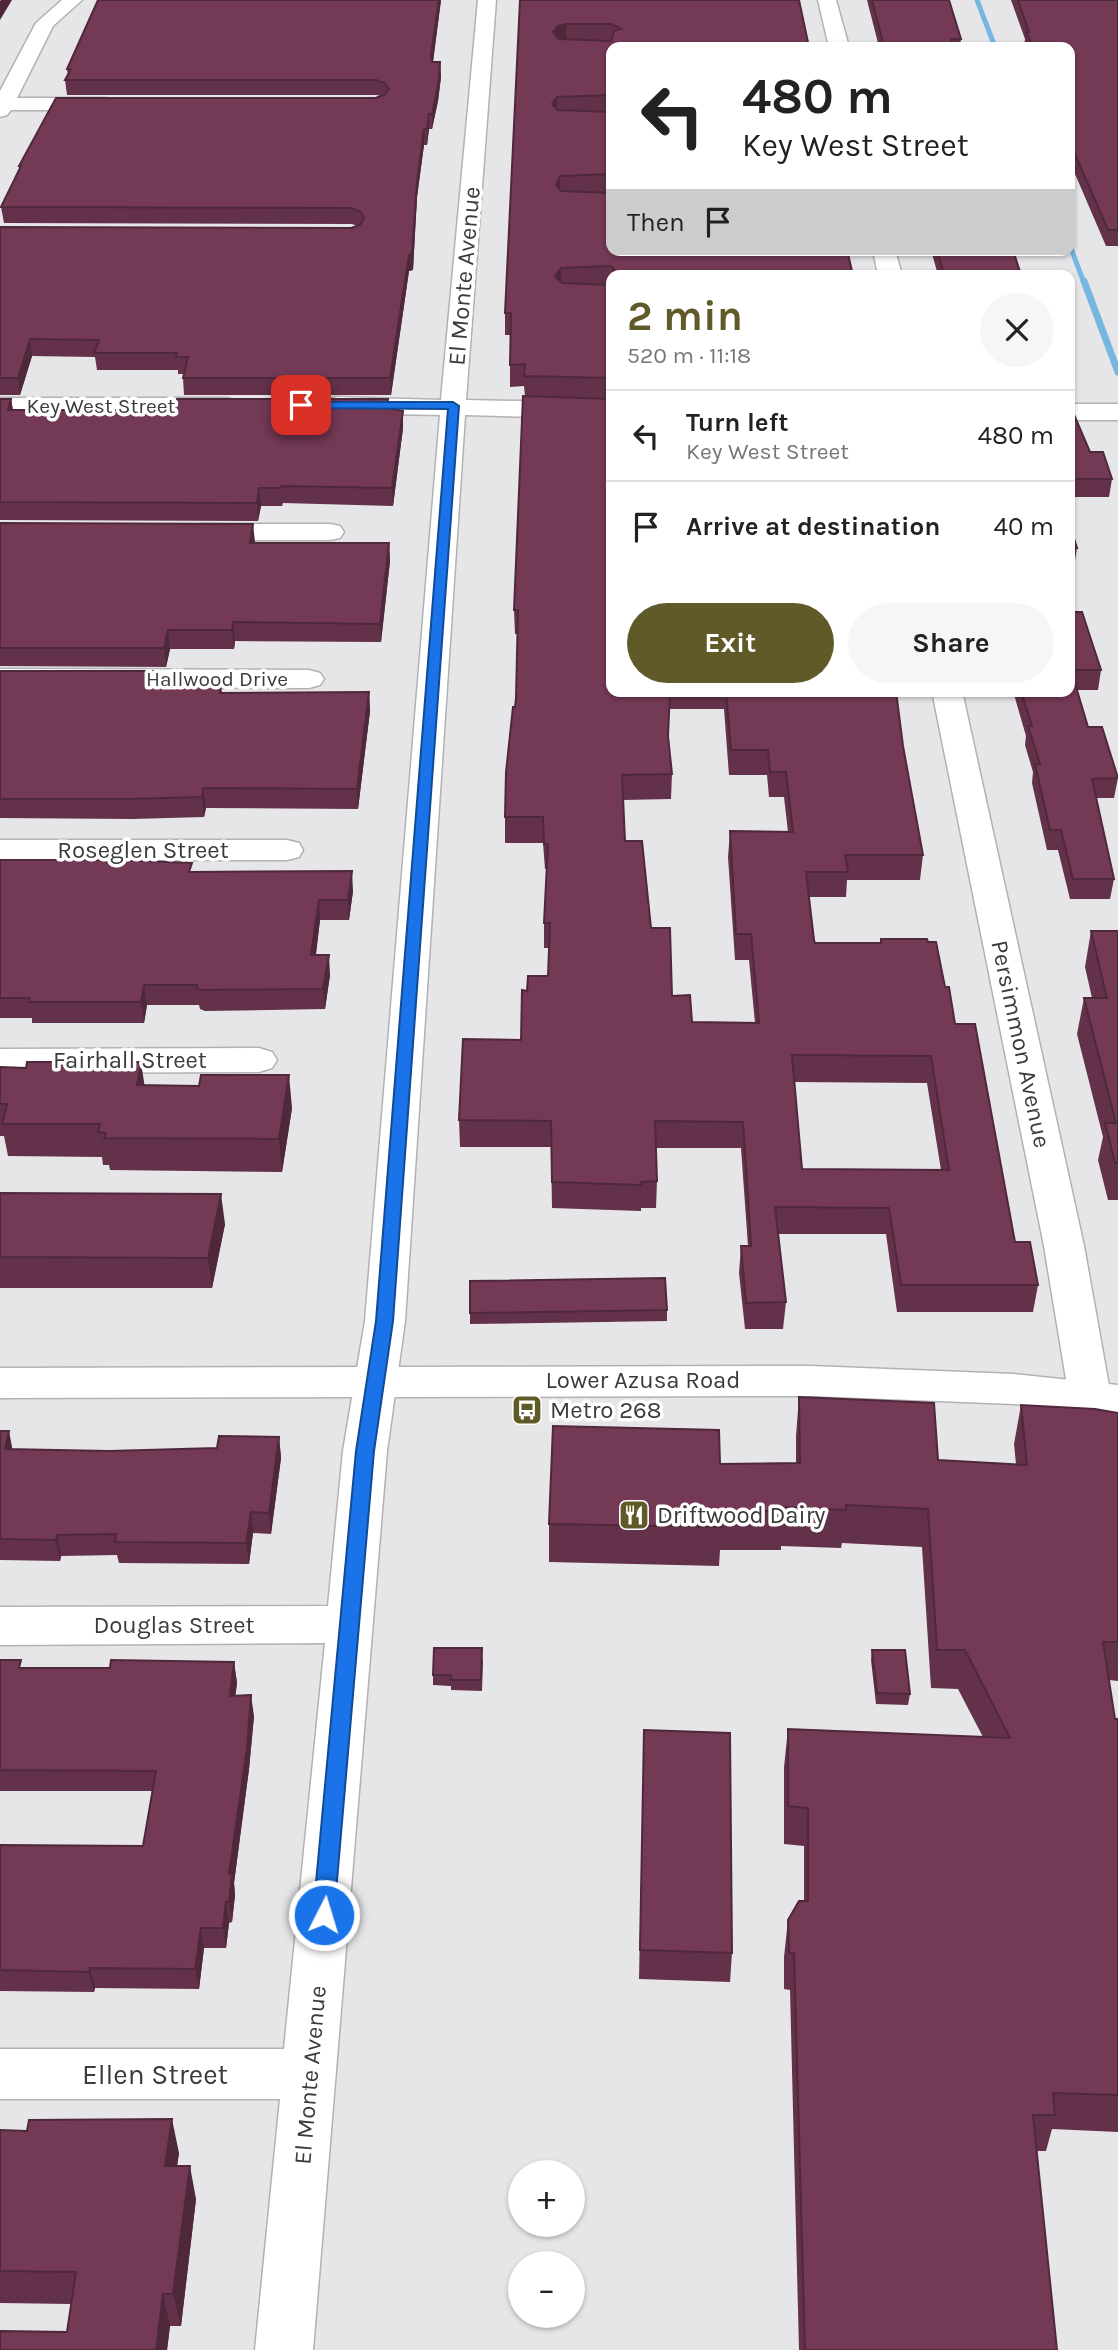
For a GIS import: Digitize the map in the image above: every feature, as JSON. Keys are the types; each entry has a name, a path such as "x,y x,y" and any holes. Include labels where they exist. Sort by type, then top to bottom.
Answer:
{"street":[{"path":"73,0 45,23 2,107 125,104"},
{"name":"El Monte Avenue","path":"284,2350 365,1451 385,1321 453,406 487,0"},
{"path":"827,0 838,42"},
{"name":"Key West Street","path":"0,406 246,405"},
{"path":"314,405 606,411"},
{"path":"1075,412 1112,412"},
{"path":"179,532 330,532"},
{"name":"Hallwood Drive","path":"0,678 309,679"},
{"name":"Persimmon Avenue","path":"948,697 1064,1246 1104,1399"},
{"name":"Roseglen Street","path":"0,850 287,850"},
{"name":"Fairhall Street","path":"0,1060 259,1060"},
{"name":"Lower Azusa Road","path":"0,1382 811,1381 1014,1389 1104,1399"},
{"name":"Douglas Street","path":"0,1626 349,1624"},
{"name":"Ellen Street","path":"0,2074 310,2074"}],"building":[{"path":"98,0 439,0 431,55 432,62 440,62 438,86 432,114 429,114 427,129 424,129 412,254 409,255 390,378 183,378 188,357 176,357 177,353 94,353 99,340 30,339 18,378 0,378 0,227 351,228 360,225 364,219 361,212 351,208 1,207 19,166 56,98 376,98 389,89 385,83 376,80 65,80 71,69 67,69"},
{"path":"520,0 799,0 808,42 606,42 606,95 557,97 552,104 558,110 606,112 606,174 560,176 556,185 561,191 606,193 606,256 848,256 852,270 614,270 611,266 561,268 555,276 562,283 606,285 606,378 524,376 525,364 510,365 511,313 505,313","holes":["566,24 612,24 621,29 614,31 611,41 559,39 553,32 558,26"]},
{"path":"872,0 949,0 961,39 951,39 952,42 883,42"},
{"path":"1018,0 1118,0 1118,230 1108,230 1075,154 1075,42 1031,42 1026,32 1029,32"},
{"path":"939,256 1015,256 1019,270 943,270"},
{"path":"523,396 606,399 606,697 670,697 668,736 672,774 622,775 625,841 642,841 651,928 670,928 672,996 690,995 692,1022 759,1023 751,934 736,934 730,831 793,832 786,772 770,772 768,750 731,750 727,697 897,697 923,855 845,855 848,872 806,872 814,940 815,943 881,943 881,939 927,939 928,942 936,942 945,987 949,987 955,1024 975,1024 1015,1242 1030,1242 1038,1285 901,1285 889,1208 775,1207 786,1302 746,1303 741,1246 751,1246 743,1122 655,1121 657,1181 641,1182 641,1185 552,1182 551,1121 459,1120 463,1039 521,1040 522,990 527,991 528,976 548,976 550,923 544,923 548,844 544,844 543,817 505,817 506,772 516,698 518,610 514,610","holes":["792,1055 931,1056 949,1170 802,1169"]},
{"path":"0,399 11,399 8,410 175,410 177,399 388,399 387,408 403,411 392,488 259,488 257,503 0,502"},
{"path":"1075,417 1090,452 1103,452 1112,479 1075,479"},
{"path":"0,523 253,524 250,543 389,543 380,624 233,622 232,630 168,630 164,648 0,648"},
{"path":"1075,612 1082,612 1101,670 1075,670"},
{"path":"0,671 159,671 156,685 221,685 220,693 369,692 357,789 203,788 202,797 0,799"},
{"path":"1075,683 1088,727 1102,727 1118,778 1092,779 1114,879 1073,879 1061,830 1050,830 1035,764 1040,764 1028,726 1032,726 1023,697 1075,697"},
{"path":"0,860 192,863 189,872 352,871 348,900 319,900 311,955 329,955 323,989 203,990 197,989 197,985 144,985 141,1002 29,1002 30,998 0,998"},
{"path":"1091,931 1118,931 1118,1163 1115,1163 1105,1123 1116,1123 1084,998 1107,998"},
{"path":"27,1062 141,1062 137,1085 199,1086 201,1075 289,1075 279,1139 104,1138 106,1133 98,1132 100,1124 2,1124 7,1104 0,1104 0,1067 26,1068"},
{"path":"0,1193 221,1194 208,1258 0,1257"},
{"path":"665,1278 667,1310 470,1313 470,1281"},
{"path":"799,1397 934,1403 938,1460 1027,1465 1021,1405 1118,1413 1118,1642 1103,1642 1115,1719 1118,1719 1118,2095 1053,2093 1055,2115 1033,2115 1057,2350 805,2350 794,1953 789,1953 788,1920 799,1901 808,1901 808,1808 788,1806 788,1729 1010,1738 965,1650 937,1650 928,1509 846,1505 846,1510 784,1507 785,1511 721,1511 722,1527 549,1524 553,1426 719,1430 720,1464 800,1463"},
{"path":"0,1431 9,1431 5,1449 109,1451 217,1448 219,1436 279,1437 269,1513 251,1512 246,1543 115,1542 116,1534 57,1535 56,1540 0,1539"},
{"path":"434,1648 482,1648 481,1680 451,1680 451,1675 433,1675"},
{"path":"872,1650 905,1650 910,1694 877,1693"},
{"path":"0,1660 21,1660 19,1668 110,1668 111,1660 234,1662 230,1696 251,1695 247,1748 229,1874 232,1874 229,1902 226,1902 223,1928 201,1928 195,1969 90,1968 89,1972 0,1970 0,1845 143,1846 156,1771 0,1770"},
{"path":"644,1730 730,1733 732,1953 640,1950"},
{"path":"172,2119 165,2166 190,2166 173,2294 163,2294 156,2350 0,2350 0,2331 67,2332 76,2272 0,2271 0,2130 27,2131 29,2120"}],"waterway":[{"path":"977,0 993,42"},
{"path":"1074,256 1084,283"},
{"path":"1084,281 1118,372"}],"place":[{"name":"Metro 268","path":"527,1410"},
{"name":"Driftwood Dairy","path":"634,1515"}],"route":[{"path":"301,405 453,406 385,1321 365,1451 324,1915"}]}
